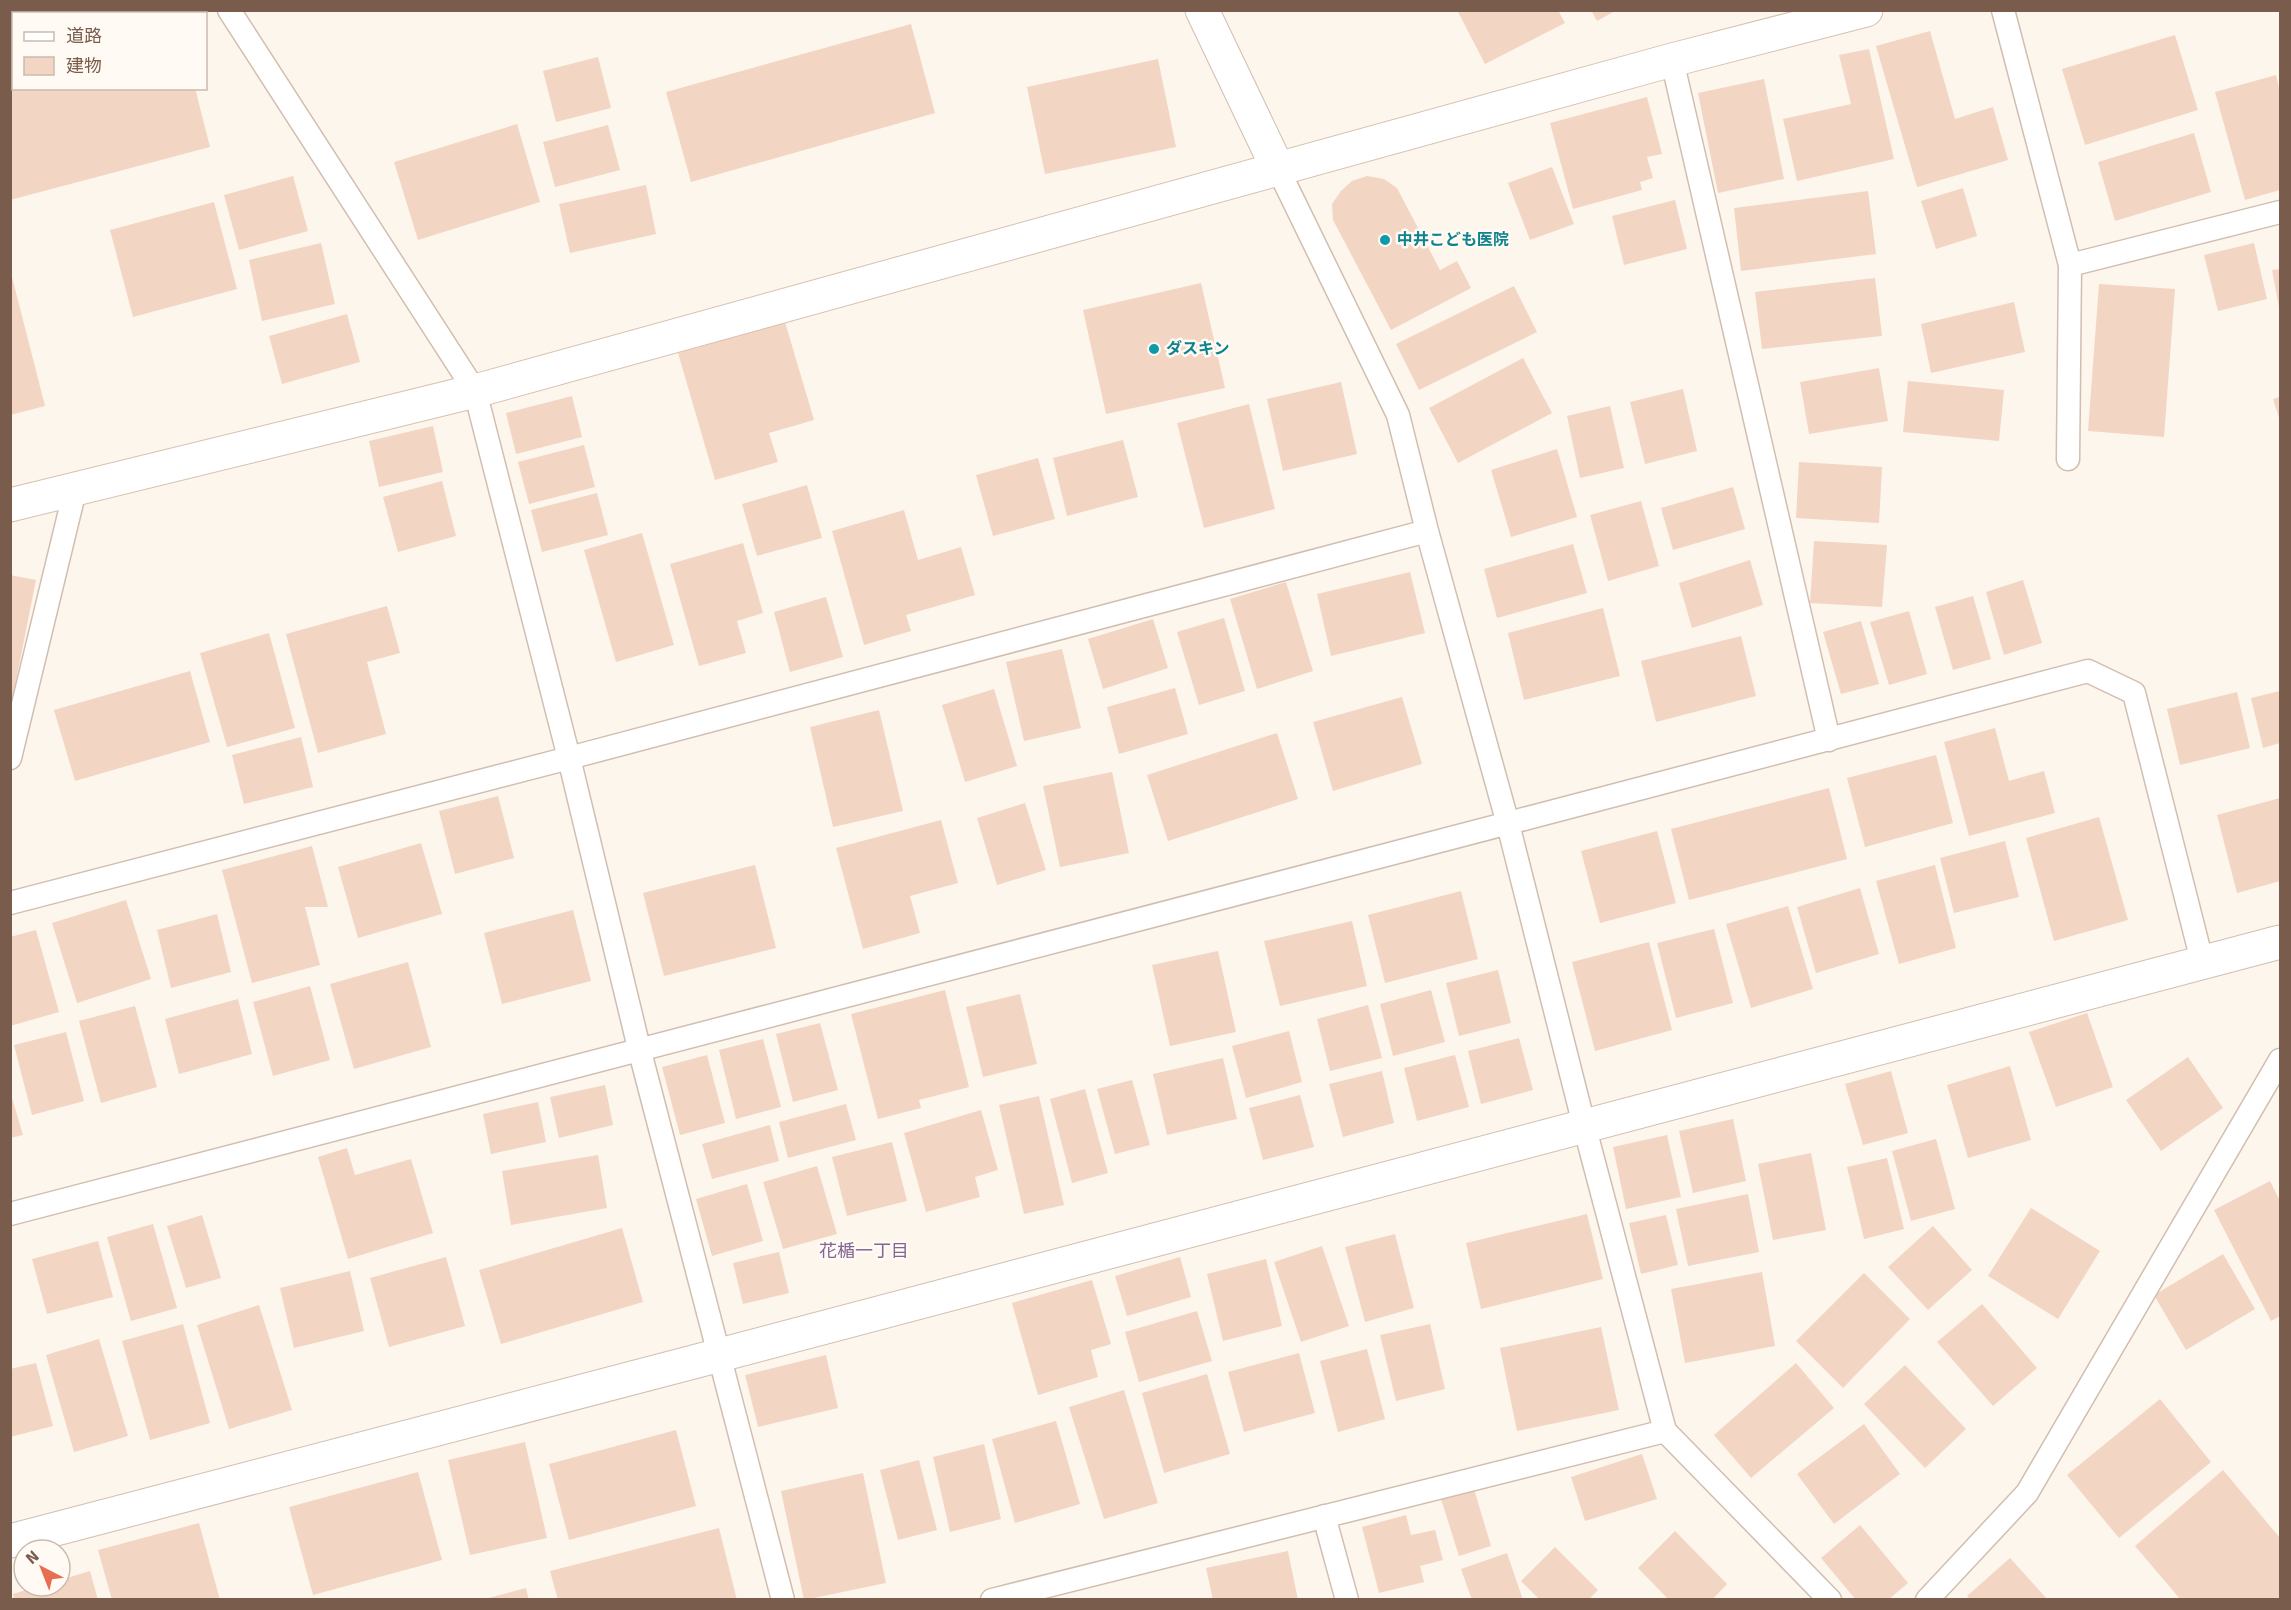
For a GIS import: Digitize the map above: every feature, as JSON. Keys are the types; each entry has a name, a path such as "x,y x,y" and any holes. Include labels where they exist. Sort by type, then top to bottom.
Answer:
{"street":[{"path":"1202,10 1278,169"},
{"path":"10,505 475,391 1672,60 1866,10"},
{"path":"10,1540 720,1355 2280,942"}],"lane":[{"path":"228,10 475,391 569,758 639,1048 783,1599"},
{"path":"2003,10 2070,265 2068,459"},
{"path":"1672,60 1829,740"},
{"path":"1278,169 1398,415 1427,531 1508,824 1665,1431 1830,1599"},
{"path":"2070,265 2280,212"},
{"path":"10,758 75,490"},
{"path":"10,903 1427,531"},
{"path":"10,1214 2088,671 2134,693 2202,961"},
{"path":"1927,1599 2027,1493 2280,1060"},
{"path":"992,1599 1665,1431"},
{"path":"1324,1516 1347,1599"}],"building":[{"path":"72,10 153,10 151,12 72,12"},
{"path":"1457,10 1558,10 1565,23 1485,64"},
{"path":"1591,10 1617,10 1597,21"},
{"path":"911,24 935,113 691,182 666,92"},
{"path":"1930,31 1955,119 1993,107 2008,160 1917,187 1876,46"},
{"path":"2175,35 2198,110 2085,145 2062,69"},
{"path":"1869,49 1894,159 1797,181 1783,119 1851,104 1839,55"},
{"path":"598,57 611,108 556,122 543,71"},
{"path":"1158,59 1176,147 1045,174 1027,87"},
{"path":"10,62 12,62 12,90 196,90 210,147 10,200"},
{"path":"2276,75 2280,92 2280,190 2245,200 2215,92"},
{"path":"1764,79 1784,179 1718,193 1698,93"},
{"path":"1647,97 1662,154 1647,157 1653,178 1640,182 1642,190 1573,209 1550,123"},
{"path":"517,124 540,202 418,240 394,162"},
{"path":"608,125 620,170 555,187 543,142"},
{"path":"2194,133 2211,192 2115,221 2098,162"},
{"path":"1552,167 1574,224 1530,240 1508,183"},
{"path":"293,176 308,231 239,250 224,195"},
{"name":"中井こども医院","path":"1367,176 1384,179 1397,188 1440,270 1457,261 1471,288 1391,330 1333,220 1332,204 1341,191 1352,181"},
{"path":"646,185 656,234 570,253 559,204"},
{"path":"1963,188 1977,236 1936,249 1921,201"},
{"path":"1868,191 1876,254 1741,271 1734,208"},
{"path":"1675,200 1687,249 1624,265 1612,216"},
{"path":"214,202 237,289 133,317 110,230"},
{"path":"321,243 335,304 262,321 249,260"},
{"path":"2254,243 2267,299 2218,311 2204,255"},
{"path":"10,269 45,406 10,415"},
{"path":"2280,269 2280,307 2279,307 2272,270"},
{"path":"1875,278 1882,336 1762,349 1755,292"},
{"name":"ダスキン","path":"1201,283 1225,388 1106,414 1083,310"},
{"path":"2099,284 2175,289 2164,437 2088,431"},
{"path":"1514,286 1537,332 1419,390 1396,344"},
{"path":"2014,302 2025,352 1931,373 1921,324"},
{"path":"347,314 360,362 282,384 269,336"},
{"path":"785,322 814,420 769,433 778,462 715,480 678,353"},
{"path":"1523,358 1552,413 1458,463 1429,408"},
{"path":"1879,368 1888,421 1809,434 1800,382"},
{"path":"1908,381 2004,390 1999,441 1903,432"},
{"path":"1341,382 1357,454 1283,471 1267,399"},
{"path":"1683,389 1697,451 1645,464 1630,402"},
{"path":"572,396 582,437 516,454 506,413"},
{"path":"2280,397 2280,421 2273,399"},
{"path":"1249,404 1275,509 1204,528 1177,423"},
{"path":"1610,406 1624,468 1580,478 1567,416"},
{"path":"433,426 443,472 379,487 369,441"},
{"path":"1123,440 1138,497 1067,516 1053,458"},
{"path":"584,445 595,487 529,504 518,462"},
{"path":"1557,449 1577,517 1511,537 1491,470"},
{"path":"1038,458 1055,519 993,536 976,475"},
{"path":"1799,462 1882,467 1879,523 1796,518"},
{"path":"442,481 456,536 398,552 383,497"},
{"path":"807,485 822,538 757,556 742,504"},
{"path":"1733,487 1745,529 1673,550 1661,508"},
{"path":"597,493 608,535 542,552 531,510"},
{"path":"1641,501 1659,566 1608,581 1590,515"},
{"path":"904,510 918,560 961,547 975,595 906,615 911,631 864,645 832,531"},
{"path":"642,533 674,645 616,662 584,550"},
{"path":"1814,541 1887,545 1882,607 1810,603"},
{"path":"743,543 763,613 737,621 746,653 699,666 670,564"},
{"path":"1573,544 1587,593 1497,618 1484,569"},
{"path":"1750,560 1763,605 1692,628 1679,583"},
{"path":"1410,572 1425,633 1331,656 1317,594"},
{"path":"10,575 36,580 12,701 10,701"},
{"path":"2023,580 2042,643 2004,655 1986,592"},
{"path":"1286,582 1313,671 1257,689 1230,599"},
{"path":"1973,596 1991,659 1953,670 1935,607"},
{"path":"826,597 843,657 790,672 774,612"},
{"path":"387,606 400,653 367,662 386,734 318,753 286,634"},
{"path":"1603,608 1620,676 1524,700 1508,633"},
{"path":"1909,611 1927,674 1889,685 1870,622"},
{"path":"1224,618 1245,691 1199,705 1177,632"},
{"path":"1153,619 1168,668 1103,689 1088,639"},
{"path":"1861,621 1879,684 1841,694 1823,632"},
{"path":"269,633 295,728 227,747 200,653"},
{"path":"1741,636 1756,696 1656,722 1641,661"},
{"path":"1062,649 1081,728 1024,741 1006,662"},
{"path":"190,671 210,742 75,781 54,710"},
{"path":"1175,688 1188,734 1119,754 1107,707"},
{"path":"994,689 1017,766 965,782 942,705"},
{"path":"2280,691 2280,743 2263,748 2251,698"},
{"path":"2237,692 2250,748 2180,765 2167,709"},
{"path":"1402,697 1422,764 1333,791 1313,722"},
{"path":"879,710 903,811 833,827 810,727"},
{"path":"1995,728 2009,781 2044,771 2055,813 1969,836 1944,742"},
{"path":"1277,733 1298,799 1168,841 1147,775"},
{"path":"301,737 313,787 244,804 232,755"},
{"path":"1936,755 1953,823 1865,847 1847,778"},
{"path":"1112,772 1129,853 1060,867 1043,786"},
{"path":"1829,788 1847,859 1689,900 1671,829"},
{"path":"498,796 514,858 455,874 439,811"},
{"path":"2280,798 2280,881 2237,893 2217,815"},
{"path":"1025,803 1046,870 997,885 977,818"},
{"path":"2099,817 2128,920 2054,941 2026,838"},
{"path":"941,820 958,883 910,896 920,933 863,949 836,848"},
{"path":"1657,831 1676,903 1600,923 1581,851"},
{"path":"2005,841 2019,897 1954,913 1940,858"},
{"path":"421,843 442,914 358,938 338,867"},
{"path":"312,846 328,907 305,907 320,965 252,983 222,870"},
{"path":"755,865 776,948 664,976 643,893"},
{"path":"1935,865 1956,948 1899,964 1876,881"},
{"path":"1860,888 1879,954 1816,973 1797,907"},
{"path":"1461,891 1478,959 1385,983 1368,915"},
{"path":"126,900 151,979 77,1003 52,923"},
{"path":"1788,906 1813,989 1751,1008 1726,924"},
{"path":"573,910 591,981 502,1004 484,933"},
{"path":"217,914 231,972 171,988 157,930"},
{"path":"1352,921 1367,986 1280,1006 1264,941"},
{"path":"1714,929 1733,1003 1676,1018 1657,943"},
{"path":"36,930 59,1012 10,1026 10,937"},
{"path":"1649,942 1672,1030 1595,1051 1572,962"},
{"path":"1218,951 1236,1032 1170,1046 1152,965"},
{"path":"408,962 431,1047 354,1069 330,984"},
{"path":"1498,970 1511,1023 1459,1036 1446,983"},
{"path":"310,986 330,1060 273,1076 253,1002"},
{"path":"945,990 969,1087 919,1100 921,1108 878,1119 851,1014"},
{"path":"1431,990 1445,1042 1393,1056 1380,1004"},
{"path":"1020,994 1037,1064 983,1077 966,1007"},
{"path":"238,999 252,1054 179,1074 165,1019"},
{"path":"1368,1005 1382,1058 1330,1071 1317,1019"},
{"path":"135,1006 157,1087 101,1103 79,1021"},
{"path":"2087,1013 2113,1087 2056,1107 2029,1032"},
{"path":"820,1023 838,1090 793,1102 776,1034"},
{"path":"1289,1031 1302,1082 1246,1098 1232,1046"},
{"path":"66,1032 84,1101 32,1115 14,1045"},
{"path":"1519,1038 1533,1090 1481,1104 1468,1051"},
{"path":"763,1039 781,1107 736,1119 719,1050"},
{"path":"707,1055 725,1123 680,1135 662,1067"},
{"path":"1455,1055 1469,1107 1417,1121 1404,1068"},
{"path":"2188,1057 2223,1108 2161,1151 2126,1100"},
{"path":"1223,1058 1237,1119 1167,1135 1153,1074"},
{"path":"2010,1066 2031,1140 1968,1158 1947,1085"},
{"path":"1382,1071 1394,1123 1343,1137 1329,1084"},
{"path":"1891,1071 1908,1133 1863,1145 1845,1084"},
{"path":"1132,1080 1150,1145 1115,1154 1097,1089"},
{"path":"605,1085 613,1125 559,1138 550,1097"},
{"path":"1085,1089 1108,1173 1072,1183 1050,1099"},
{"path":"10,1091 23,1135 10,1138"},
{"path":"1300,1095 1314,1147 1263,1160 1249,1108"},
{"path":"1039,1096 1064,1205 1024,1214 999,1105"},
{"path":"538,1102 546,1142 491,1154 483,1114"},
{"path":"846,1104 856,1140 788,1158 779,1122"},
{"path":"981,1110 998,1170 975,1177 980,1197 926,1212 904,1133"},
{"path":"1733,1119 1746,1181 1693,1193 1679,1131"},
{"path":"770,1125 779,1161 712,1179 702,1144"},
{"path":"1667,1135 1681,1197 1626,1209 1613,1147"},
{"path":"1936,1139 1955,1209 1911,1221 1892,1151"},
{"path":"892,1142 907,1201 847,1216 832,1157"},
{"path":"347,1148 355,1175 411,1159 433,1233 348,1259 318,1157"},
{"path":"1811,1153 1826,1230 1773,1240 1758,1164"},
{"path":"598,1155 607,1208 511,1225 502,1171"},
{"path":"1887,1158 1904,1229 1864,1239 1847,1167"},
{"path":"817,1166 837,1234 783,1249 763,1182"},
{"path":"2270,1181 2280,1201 2280,1316 2271,1321 2214,1210"},
{"path":"747,1184 763,1241 712,1256 696,1199"},
{"path":"1748,1194 1759,1252 1688,1266 1676,1209"},
{"path":"2031,1208 2100,1251 2058,1319 1988,1276"},
{"path":"1587,1214 1603,1279 1481,1309 1466,1243"},
{"path":"202,1215 221,1278 186,1288 167,1226"},
{"path":"1666,1215 1678,1265 1641,1274 1629,1223"},
{"path":"153,1224 177,1308 131,1321 107,1237"},
{"path":"1933,1226 1972,1270 1928,1310 1888,1267"},
{"path":"622,1228 643,1302 501,1344 479,1270"},
{"path":"1395,1234 1414,1308 1365,1322 1345,1247"},
{"path":"98,1241 113,1297 47,1314 32,1259"},
{"path":"1322,1246 1349,1326 1301,1342 1274,1262"},
{"path":"779,1252 789,1293 743,1304 733,1263"},
{"path":"2223,1254 2255,1309 2186,1350 2154,1295"},
{"path":"446,1257 465,1326 389,1347 370,1278"},
{"path":"1180,1257 1191,1297 1127,1316 1115,1276"},
{"path":"1266,1259 1282,1326 1223,1341 1207,1274"},
{"path":"350,1271 364,1331 294,1348 280,1288"},
{"path":"1762,1272 1775,1346 1685,1363 1671,1289"},
{"path":"1864,1273 1910,1319 1843,1388 1796,1341"},
{"path":"1092,1280 1111,1344 1091,1350 1098,1377 1038,1395 1012,1303"},
{"path":"1982,1304 2037,1368 1993,1406 1937,1342"},
{"path":"259,1305 292,1410 229,1429 197,1325"},
{"path":"1197,1311 1212,1361 1139,1382 1125,1332"},
{"path":"183,1324 210,1423 150,1440 122,1341"},
{"path":"1430,1324 1445,1389 1396,1401 1380,1335"},
{"path":"1601,1327 1619,1410 1517,1431 1500,1348"},
{"path":"99,1339 128,1436 74,1452 46,1355"},
{"path":"1367,1349 1385,1419 1338,1432 1320,1361"},
{"path":"1299,1353 1315,1413 1244,1432 1228,1372"},
{"path":"826,1355 838,1408 758,1427 745,1375"},
{"path":"36,1363 53,1426 10,1437 10,1369"},
{"path":"1796,1363 1834,1408 1751,1478 1714,1435"},
{"path":"1905,1365 1966,1429 1925,1468 1864,1404"},
{"path":"1207,1374 1230,1454 1164,1473 1142,1393"},
{"path":"1124,1390 1158,1503 1104,1519 1069,1407"},
{"path":"2160,1399 2211,1462 2119,1538 2067,1475"},
{"path":"1056,1421 1080,1504 1015,1523 992,1439"},
{"path":"1864,1424 1900,1474 1834,1524 1797,1474"},
{"path":"676,1430 696,1506 569,1540 549,1464"},
{"path":"525,1442 547,1538 470,1555 448,1460"},
{"path":"984,1444 1001,1519 950,1532 933,1457"},
{"path":"1642,1454 1657,1499 1585,1521 1571,1477"},
{"path":"919,1460 937,1530 898,1540 880,1470"},
{"path":"2223,1470 2280,1538 2280,1600 2181,1600 2135,1546"},
{"path":"418,1472 442,1560 313,1595 289,1507"},
{"path":"863,1473 886,1583 804,1600 781,1491"},
{"path":"1474,1489 1491,1546 1459,1556 1441,1499"},
{"path":"1406,1515 1411,1535 1435,1530 1443,1560 1420,1566 1424,1582 1379,1593 1362,1527"},
{"path":"199,1523 220,1600 112,1600 98,1550"},
{"path":"1860,1525 1908,1583 1888,1600 1856,1600 1821,1558"},
{"path":"719,1528 737,1600 558,1600 550,1571"},
{"path":"1675,1531 1727,1584 1712,1600 1669,1600 1638,1568"},
{"path":"1555,1547 1598,1590 1588,1600 1540,1600 1521,1581"},
{"path":"1288,1551 1298,1600 1213,1600 1206,1568"},
{"path":"1507,1553 1523,1600 1472,1600 1461,1569"},
{"path":"2010,1558 2048,1600 1971,1600 1967,1596"},
{"path":"90,1571 98,1600 14,1600 14,1598 72,1598 72,1576"},
{"path":"526,1588 529,1600 485,1600 485,1599"}],"place":[{"name":"中井こども医院","path":"1385,240"},
{"name":"ダスキン","path":"1154,349"}],"district":[{"name":"花楯一丁目","path":"864,1251"}]}
